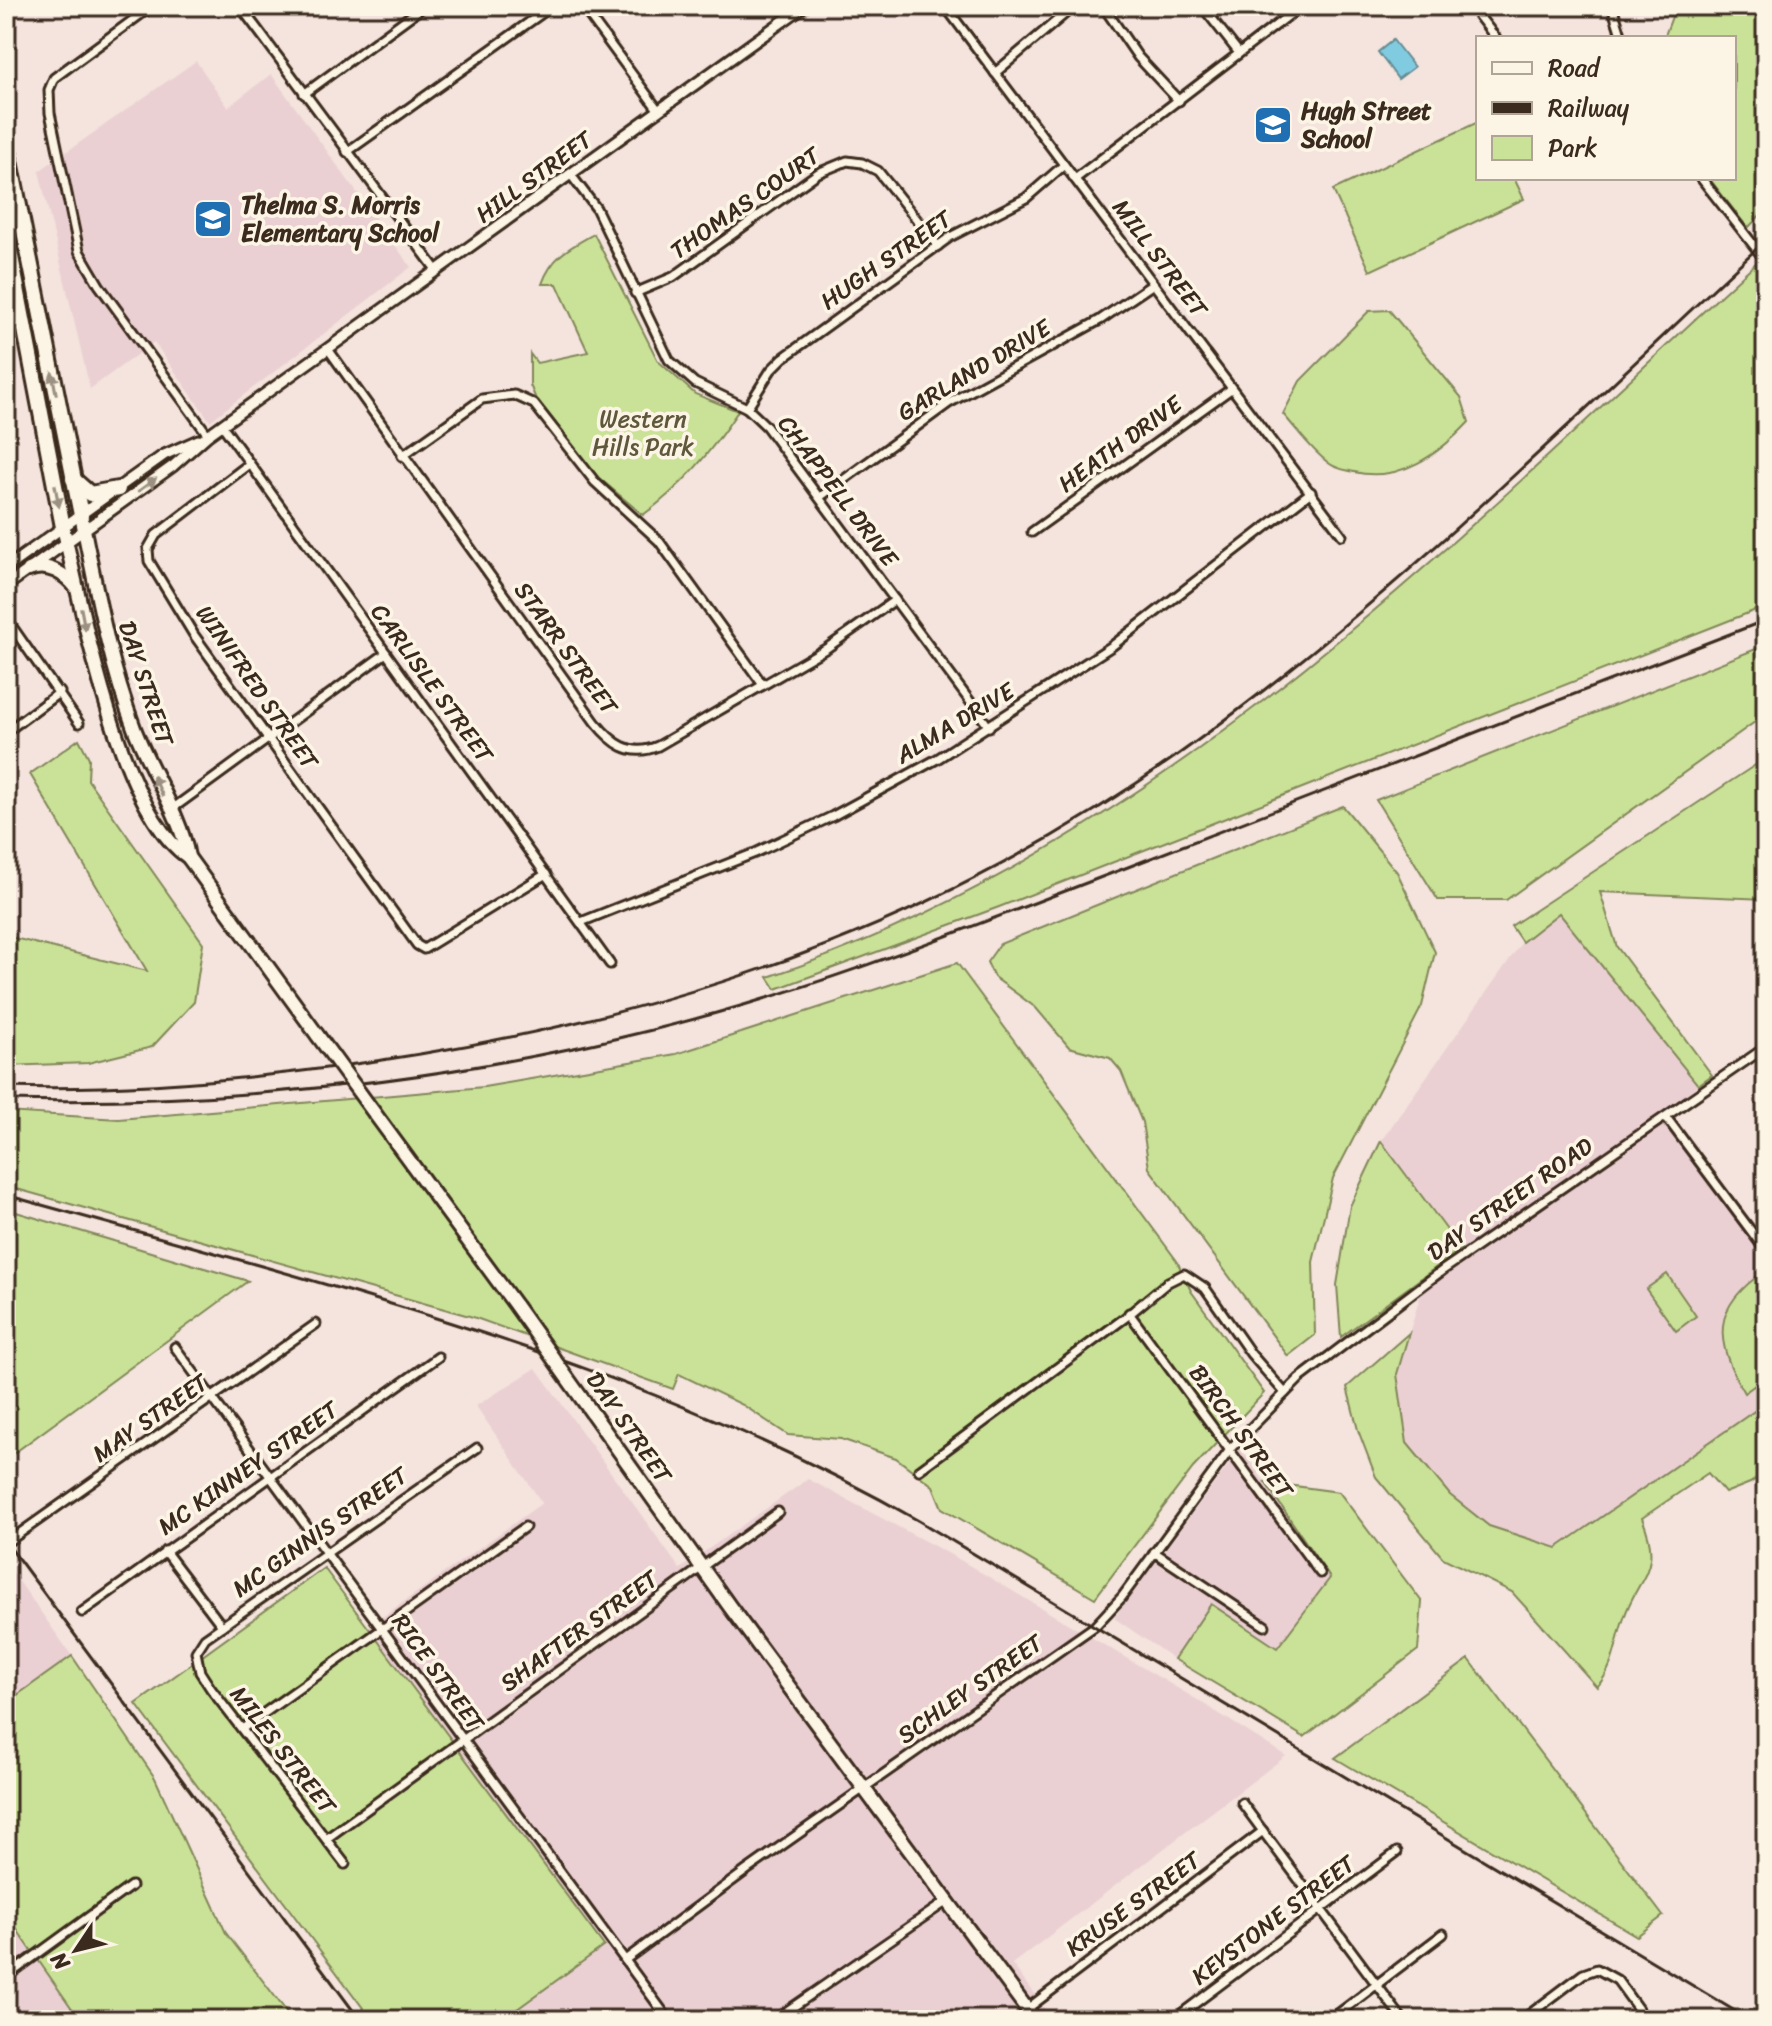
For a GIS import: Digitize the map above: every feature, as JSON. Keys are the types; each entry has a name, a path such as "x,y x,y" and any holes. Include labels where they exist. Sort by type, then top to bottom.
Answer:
{"highway":[{"path":"6,141 81,515"},
{"path":"6,231 63,527"},
{"path":"73,479 90,494 118,489"}],"main road":[{"name":"DAY STREET","path":"81,515 104,631 125,704 170,811 185,838 188,857"},
{"name":"DAY STREET","path":"63,527 93,660 124,752 173,847 188,857 516,1306 701,1567 1031,2015"},
{"path":"29,570 40,566 51,568 78,591"}],"street":[{"path":"152,6 51,84 50,113 75,237 90,272 208,435"},
{"path":"304,94 424,6"},
{"path":"347,152 552,6"},
{"path":"582,6 659,111"},
{"name":"HILL STREET","path":"6,586 173,466 208,435 804,6"},
{"name":"MILL STREET","path":"945,6 1342,535"},
{"path":"995,73 1074,6"},
{"path":"1103,6 1138,57 1179,101"},
{"path":"1202,6 1239,53"},
{"path":"1075,179 1301,6"},
{"path":"1471,6 1494,36"},
{"path":"1612,6 1621,36"},
{"path":"245,8 304,94 437,271"},
{"name":"THOMAS COURT","path":"635,293 673,277 818,173 847,161 862,163 878,171 938,246"},
{"name":"HUGH STREET","path":"747,408 753,395 783,358 938,246 1026,198 1064,165"},
{"name":"CHAPPELL DRIVE","path":"571,175 596,208 661,349 676,369 695,383 747,408 766,426 989,727"},
{"path":"1703,180 1766,261"},
{"name":"GARLAND DRIVE","path":"820,497 949,403 1100,320 1153,284"},
{"name":"STARR STREET","path":"328,349 402,456 614,744 634,750 653,748 827,648 895,600"},
{"name":"HEATH DRIVE","path":"1032,532 1231,389"},
{"path":"402,456 482,399 510,395 534,404 595,482 659,541 763,685"},
{"name":"CARLISLE STREET","path":"222,425 610,964"},
{"name":"HILL STREET","path":"6,568 164,455 208,435"},
{"name":"WINIFRED STREET","path":"249,464 163,529 150,544 148,553 152,568 194,635 417,945 424,949 546,874"},
{"name":"ALMA DRIVE","path":"581,922 705,874 801,832 989,727 1161,611 1311,492"},
{"path":"6,618 79,723"},
{"path":"170,811 386,653"},
{"path":"6,732 60,692"},
{"name":"DAY STREET ROAD","path":"1284,1394 1328,1356 1443,1270 1766,1047"},
{"path":"1666,1117 1766,1251"},
{"path":"919,1470 1168,1282 1184,1274 1205,1288 1251,1354 1284,1394"},
{"name":"BIRCH STREET","path":"1129,1313 1320,1573"},
{"name":"MAY STREET","path":"8,1538 316,1324"},
{"name":"RICE STREET","path":"175,1347 669,2020"},
{"name":"MC KINNEY STREET","path":"82,1612 438,1357"},
{"name":"SCHLEY STREET","path":"625,1960 863,1787 1095,1626 1230,1449 1284,1394"},
{"name":"MC GINNIS STREET","path":"196,1657 201,1641 477,1448"},
{"name":"SHAFTER STREET","path":"326,1839 778,1512"},
{"path":"242,1729 525,1527"},
{"path":"165,1551 222,1626"},
{"path":"1154,1552 1265,1626"},
{"name":"MILES STREET","path":"196,1657 200,1672 345,1864"},
{"path":"1242,1803 1403,2020"},
{"name":"KRUSE STREET","path":"1031,2015 1263,1831"},
{"name":"KEYSTONE STREET","path":"1173,2020 1397,1852"},
{"path":"6,1977 131,1886"},
{"path":"774,2020 947,1901"},
{"path":"1330,2020 1443,1934"},
{"path":"1526,2019 1583,1974 1597,1969 1617,1980 1646,2020"}],"shaded area":[{"name":"Thelma S. Morris Elementary School","path":"196,61 228,107 271,74 411,267 210,421 154,342 90,389 39,171"},
{"path":"1558,913 1698,1085 1667,1110 1766,1240 1766,1403 1557,1548 1489,1526 1450,1495 1407,1443 1397,1374 1427,1273 1460,1249 1381,1141 1522,942"},
{"path":"536,1368 680,1569 808,1479 955,1557 1196,1699 1286,1756 1012,1964 1053,2020 502,2020 604,1946 367,1628 542,1503 476,1406"},
{"path":"1241,1448 1330,1578 1277,1648 1211,1605 1174,1659 1114,1618"},
{"path":"6,1563 72,1656 6,1703"},
{"path":"6,1914 80,2020 6,2020"}],"green space":[{"path":"1676,6 1746,6 1766,16 1766,209 1748,228 1711,180 1736,180 1736,36 1665,36"},
{"path":"1476,123 1476,180 1515,180 1524,199 1370,271 1333,190"},
{"name":"Western Hills Park","path":"594,234 658,361 695,394 738,411 695,468 643,515 598,477 535,397 530,385 530,354 537,363 588,352 557,284 542,284 556,260"},
{"path":"1757,262 1766,279 1766,606 999,907 776,989 768,977 912,920 1047,848 1175,765 1298,673 1416,574"},
{"path":"1389,310 1461,397 1469,422 1445,445 1418,463 1387,473 1354,472 1330,464 1283,414 1300,381 1369,311"},
{"path":"1766,645 1766,714 1506,900 1438,900 1376,800"},
{"path":"79,739 89,758 88,780 203,943 194,1002 152,1047 88,1063 6,1066 6,936 147,971 30,774"},
{"path":"1766,758 1766,899 1600,892 1617,947 1712,1075 1698,1085 1559,913 1522,942 1511,926"},
{"path":"1343,806 1397,872 1435,952 1422,1006 1333,1178 1313,1262 1315,1335 1288,1356 1149,1168 1142,1122 1121,1071 1110,1058 1069,1047 1036,1008 994,977 987,962 1000,944"},
{"path":"957,963 1177,1261 1191,1291 1264,1393 1193,1468 1095,1598 942,1508 933,1486 896,1458 841,1439 788,1435 743,1405 679,1374 673,1389 473,1317 6,1186 6,1112 119,1119 484,1087 676,1054"},
{"path":"1381,1141 1461,1249 1341,1337 1337,1285 1350,1206"},
{"path":"6,1209 248,1281 6,1459"},
{"path":"1765,1271 1766,1377 1744,1393 1727,1357 1723,1326 1735,1298"},
{"path":"1667,1274 1696,1316 1676,1331 1646,1289"},
{"path":"1409,1333 1397,1374 1407,1443 1450,1495 1489,1526 1557,1548 1766,1403 1766,1472 1750,1483 1725,1493 1708,1473 1642,1518 1648,1536 1650,1562 1624,1618 1611,1663 1597,1687 1512,1592 1443,1558 1376,1477 1358,1430 1347,1387"},
{"path":"1265,1482 1339,1492 1422,1602 1418,1650 1304,1737 1174,1659 1211,1604 1277,1648 1330,1578"},
{"path":"324,1568 604,1946 502,2020 372,2020 136,1704"},
{"path":"72,1656 155,1778 226,1933 293,2020 80,2020 6,1914 6,1703"},
{"path":"1469,1659 1663,1916 1637,1936 1335,1758"}],"water":[{"path":"1393,40 1414,67 1398,79 1378,52"}],"railway":[{"path":"6,1087 110,1087 265,1076 420,1054 526,1034 729,980 826,945 921,904 1014,857 1105,804 1270,686 1416,564 1766,240"},
{"path":"6,1100 170,1098 334,1086 496,1063 716,1013 836,976 953,934 1766,620"},
{"path":"6,1195 240,1260 473,1330 701,1414 812,1464 919,1521 1750,2020"},
{"path":"6,1542 360,2020"}],"place":[{"name":"Hugh Street School","path":"1273,125"},
{"name":"Thelma S. Morris Elementary School","path":"213,219"}]}
